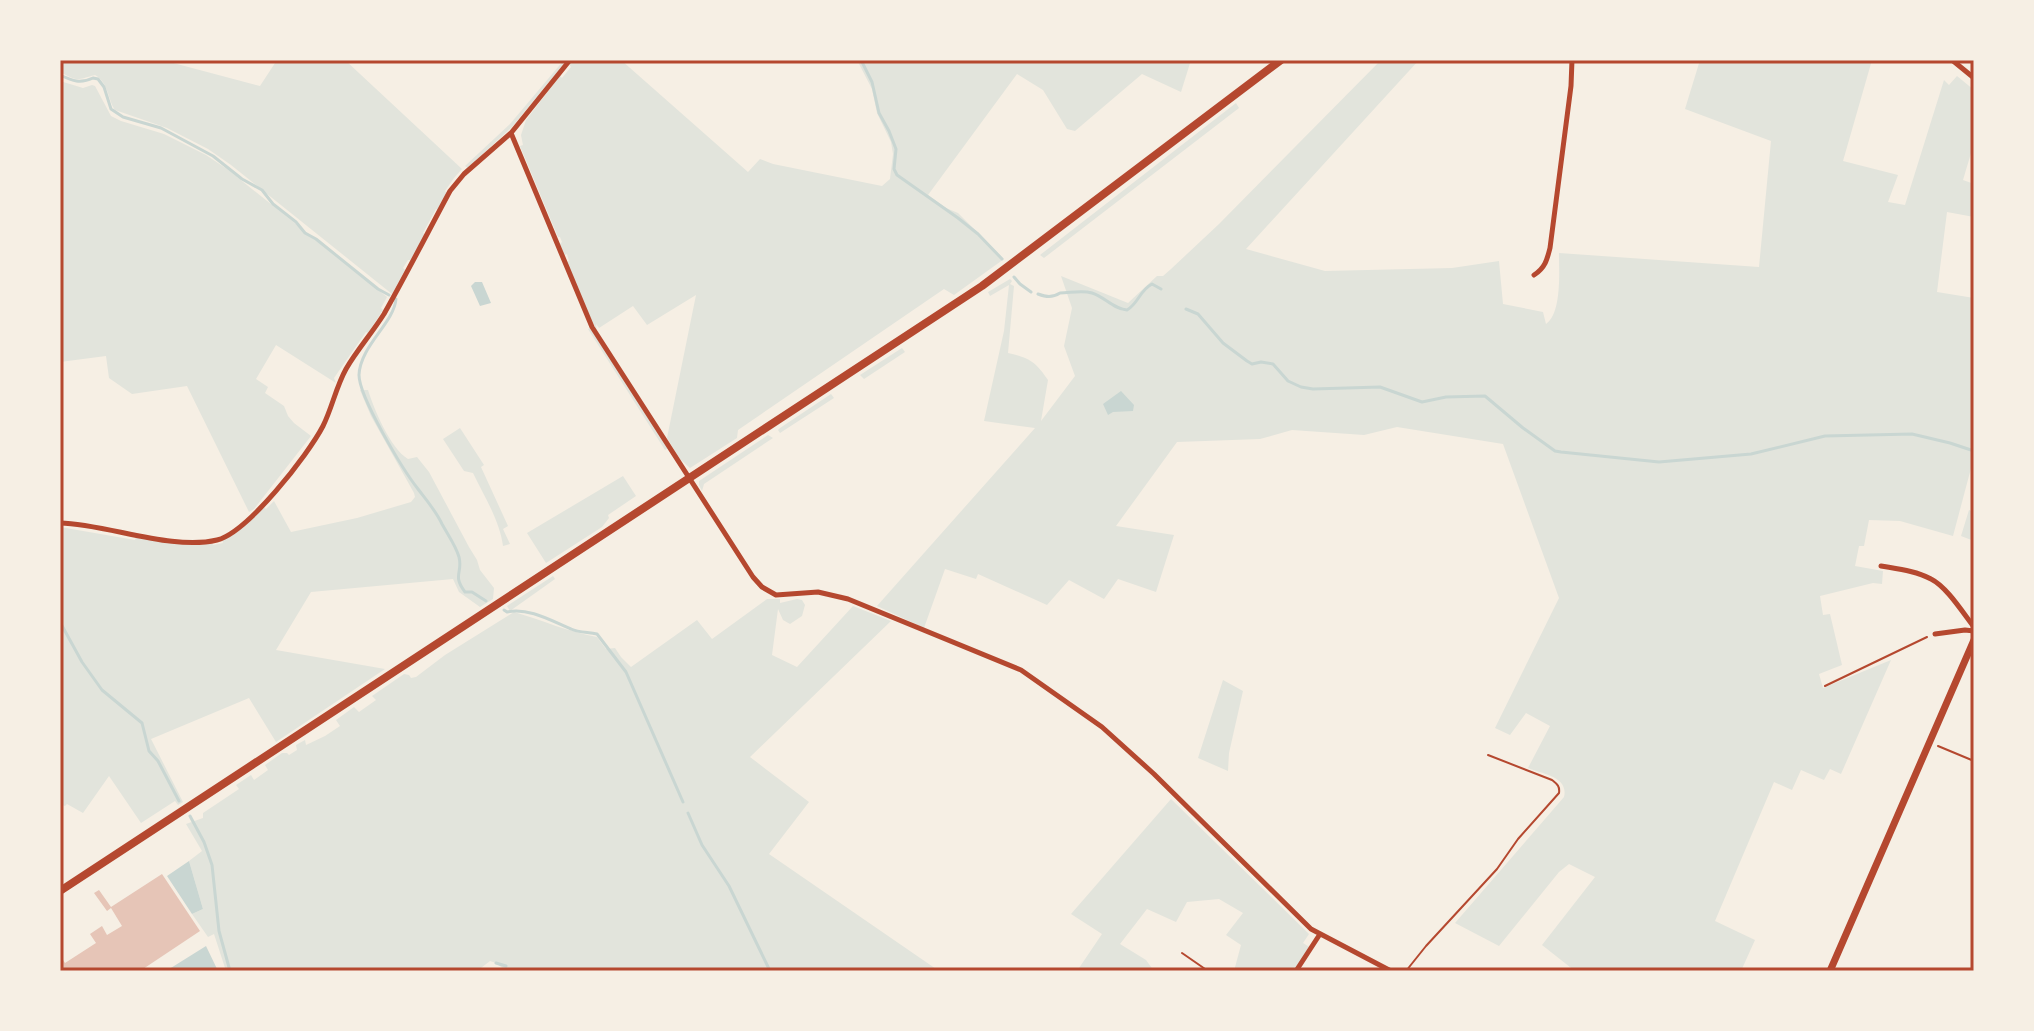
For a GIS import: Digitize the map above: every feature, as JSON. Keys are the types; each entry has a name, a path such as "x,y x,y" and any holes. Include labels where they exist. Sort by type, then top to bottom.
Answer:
{"main road":[{"path":"60,891 1008,268 1281,60"}],"street":[{"path":"60,523 198,543 215,541 233,532 271,498 310,447 325,421 345,370 378,323 450,191 464,174 511,133 570,60"},
{"path":"1534,275 1542,270 1550,248 1572,60"},
{"path":"1952,60 1974,78"},
{"path":"511,133 587,317 607,353 762,587 776,595 818,592 848,599 1021,670 1102,727 1311,929 1391,971"},
{"path":"1881,566 1931,579 1974,629"},
{"path":"1935,634 1974,629"},
{"path":"1830,971 1974,640"},
{"path":"1296,971 1320,934"}],"path":[{"path":"1825,686 1935,634"},
{"path":"1930,742 1974,761"},
{"path":"1406,971 1497,869 1518,839 1559,793 1558,785 1552,780 1488,755"},
{"path":"1182,953 1208,971"}],"shaded area":[{"path":"60,60 162,60 260,86 277,60 345,60 462,169 445,191 447,193 411,260 403,268 405,270 392,294 231,165 167,128 115,110 100,78 95,75 74,79 60,72"},
{"path":"567,60 512,127 468,168 465,166 510,124"},
{"path":"573,60 621,60 748,172 760,159 882,186 890,179 891,142 877,113 872,89 857,60 1191,60 1181,92 1142,74 1075,131 1067,129 1043,90 1017,74 928,195 958,213 1004,259 954,295 944,289 738,430 737,438 690,468 680,459 667,438 696,295 647,325 633,306 599,328 596,324 597,331 520,146 523,145 521,135 526,120 560,76 562,78 571,67 569,64"},
{"path":"1381,60 1419,60 1246,249 1325,271 1452,268 1499,261 1503,304 1543,312 1546,324 1555,311 1557,301 1559,253 1759,267 1771,141 1685,109 1700,60 1872,60 1843,161 1898,175 1888,202 1905,205 1944,80 1949,85 1957,76 1974,90 1974,143 1963,180 1974,184 1974,217 1947,212 1937,292 1974,298 1974,457 1953,536 1900,521 1869,520 1864,546 1859,546 1855,566 1883,571 1882,584 1873,583 1820,596 1823,615 1830,614 1842,665 1819,674 1823,688 1891,660 1841,774 1830,769 1824,780 1801,770 1792,790 1774,782 1715,921 1755,940 1741,971 1575,971 1542,945 1595,877 1569,864 1559,872 1499,946 1455,923 1564,797 1565,790 1559,781 1528,768 1550,726 1526,713 1510,735 1495,728 1559,598 1503,444 1397,427 1364,435 1292,430 1260,439 1177,442 1116,526 1174,535 1156,592 1118,579 1104,599 1069,580 1047,605 978,574 976,579 945,569 924,628 877,606 1035,428 984,421 1004,331 1009,285 990,296 988,292 1010,279 1012,281 1008,353 1032,362 1048,380 1041,421 1075,376 1064,346 1072,308 1061,276 1128,303 1157,276 1163,276 1219,224"},
{"path":"60,81 83,88 95,86 111,116 164,134 206,155 387,297 381,308 383,310 368,333 334,378 336,383 276,345 256,379 268,387 265,393 284,406 294,423 311,436 249,512 187,386 132,394 109,378 106,356 60,362"},
{"path":"1236,103 1239,108 1044,258 1040,255"},
{"path":"482,282 491,303 480,306 471,286"},
{"path":"588,329 668,448 665,450"},
{"path":"902,348 905,352 864,379 860,375"},
{"path":"360,390 368,390 389,437 401,454 408,459 417,457 429,472 480,570 494,588 493,599 480,607 459,592 453,579 311,592 276,650 385,669 276,742 249,698 151,739 183,802 178,805 175,801 141,823 109,776 83,813 67,804 60,804 60,527 135,540 136,537 213,545 223,543 222,540 274,501 291,532 357,518 411,502 414,493"},
{"path":"1121,391 1134,405 1133,411 1108,415 1103,404"},
{"path":"831,394 834,398 780,433 780,428"},
{"path":"460,428 484,465 481,467 508,526 503,529 510,544 503,546 495,518 473,473 464,471 443,439"},
{"path":"768,435 773,438 704,484 702,491 699,481"},
{"path":"623,476 636,496 608,515 602,527 546,563 527,533"},
{"path":"1969,510 1974,512 1974,541 1961,536"},
{"path":"553,576 555,579 510,611 507,606"},
{"path":"767,599 780,599 780,603 797,599 805,605 802,616 790,624 783,620 778,609 772,655 797,667 853,606 891,621 750,757 809,802 769,854 939,971 506,971 490,961 477,971 226,971 214,934 208,937 192,914 203,909 189,861 202,851 186,824 203,818 203,813 239,789 236,785 251,775 254,780 268,770 265,765 282,753 289,755 297,750 296,745 305,740 306,745 325,736 340,726 336,720 354,707 359,712 376,700 372,696 404,674 416,677 514,612 597,637 606,649 615,648 631,667 697,620 712,639"},
{"path":"1223,680 1243,691 1228,771 1198,758"},
{"path":"1171,799 1309,934 1303,943 1311,948 1294,971 1234,971 1241,945 1226,935 1243,913 1219,899 1187,902 1176,922 1147,909 1120,944 1146,960 1154,971 1077,971 1102,934 1071,914"},
{"path":"189,861 203,909 192,914 167,876"},
{"path":"206,946 218,971 166,971"}],"building":[{"path":"162,874 200,931 140,971 60,971 60,955 65,963 96,943 90,934 102,926 107,935 122,926 111,908 107,911 94,893 99,890 111,907"}],"waterway":[{"path":"861,60 872,82 879,113 896,149 894,169 897,175 958,218 1002,259"},
{"path":"60,75 76,81 98,79 111,109 123,117 161,128 213,156 262,190 305,233 389,295"},
{"path":"1014,277 1031,292"},
{"path":"1038,294 1054,296 1088,292 1127,310 1152,284 1161,289"},
{"path":"396,299 390,317 365,354 359,375 361,385 393,450 454,545 459,557 458,578 461,586 465,592 472,592 486,601"},
{"path":"1186,309 1198,314 1223,343 1247,361 1252,364 1273,364 1288,381 1301,387 1380,387 1422,402 1446,397 1485,396 1555,451 1659,462 1751,454 1825,436 1912,434 1974,451"},
{"path":"504,610 531,613 574,630 597,634 626,672 683,802"},
{"path":"60,622 102,690 142,723 149,751 158,761 179,801"},
{"path":"688,813 702,845 729,886 770,971"},
{"path":"190,816 212,865 219,931 230,971"},
{"path":"496,963 506,966"}]}
